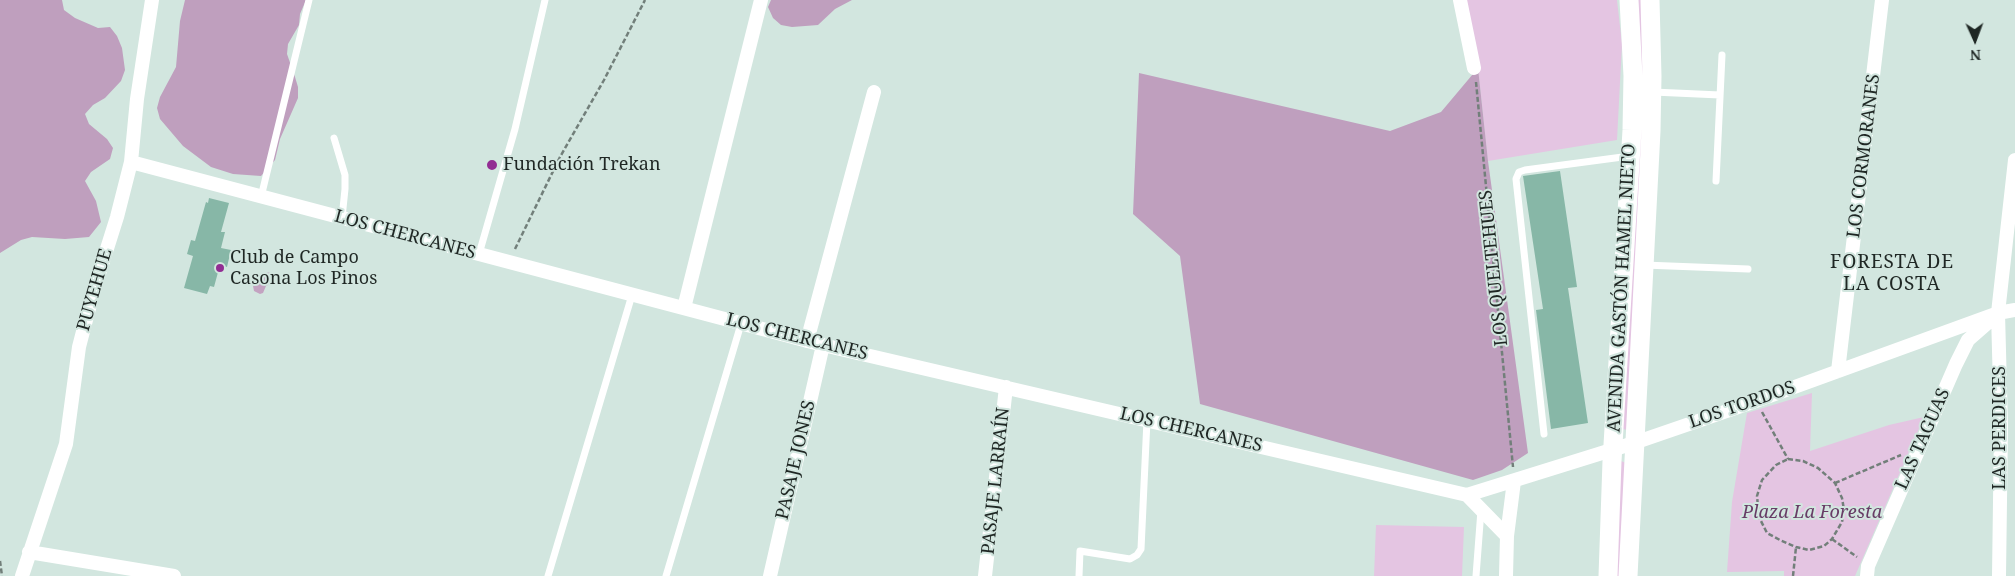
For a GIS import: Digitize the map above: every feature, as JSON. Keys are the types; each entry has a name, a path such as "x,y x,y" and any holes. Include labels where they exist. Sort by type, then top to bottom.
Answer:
{"main road":[{"name":"AVENIDA GASTÓN HAMEL NIETO","path":"1608,576 1613,450 1630,156 1633,76 1630,0"},
{"name":"AVENIDA GASTÓN HAMEL NIETO","path":"1628,576 1652,92 1650,0"}],"street":[{"name":"PUYEHUE","path":"22,576 66,444 79,347 131,162 137,99 152,0"},
{"path":"684,308 762,0"},
{"path":"1460,0 1474,68"},
{"name":"LOS CORMORANES","path":"1838,371 1882,0"},
{"path":"807,341 874,92"},
{"name":"LAS PERDICES","path":"1999,576 2001,426 1998,313 2015,160"},
{"name":"LOS CHERCANES","path":"131,162 823,345 1467,495"},
{"name":"LOS TORDOS","path":"1467,495 1634,443 1998,313 2015,310"},
{"name":"LAS TAGUAS","path":"1867,571 1968,340 1998,313"},
{"name":"PASAJE JONES","path":"770,576 823,345"},
{"name":"PASAJE LARRAÍN","path":"985,576 1006,387"},
{"path":"1506,576 1507,536 1514,481"},
{"path":"1467,495 1507,536"},
{"path":"29,552 174,576"}],"lane":[{"path":"262,197 309,0"},
{"path":"479,254 515,129 545,0"},
{"path":"1716,181 1722,55"},
{"path":"1652,92 1720,95"},
{"path":"334,138 339,150 344,175 345,196 342,218"},
{"path":"1544,434 1516,178 1519,172 1525,170 1630,156"},
{"path":"1644,266 1748,269"},
{"path":"548,576 632,295"},
{"path":"666,576 741,324"},
{"path":"1079,576 1080,551 1130,559 1137,555 1141,549 1147,420"},
{"path":"1476,576 1481,510"}],"path":[{"path":"508,262 560,157 604,80 645,0"},
{"name":"LOS QUELTEHUES","path":"1474,68 1514,481"},
{"path":"1756,401 1788,459"},
{"path":"1835,484 1920,447"},
{"path":"1788,459 1804,461 1818,468 1835,484 1842,498 1844,510 1842,522 1832,539 1824,546 1809,550 1796,547 1767,533 1759,516 1757,496 1762,480 1776,465 1788,459"},
{"path":"1832,539 1867,571"},
{"path":"1793,576 1796,547"},
{"path":"0,561 2,576"}],"green space":[{"path":"1465,0 1617,0 1622,44 1617,140 1488,161 1478,68"},
{"path":"1636,0 1642,0 1645,93 1627,430 1623,429"},
{"name":"Plaza La Foresta","path":"1812,393 1810,451 1889,425 1924,417 1855,576 1784,576 1784,571 1727,572 1732,502 1747,413"},
{"path":"1621,461 1626,463 1622,576 1614,576"},
{"path":"1376,525 1464,527 1462,576 1374,576"}],"shaded area":[{"path":"0,0 62,0 64,10 75,18 98,28 110,27 117,36 122,48 125,70 121,81 105,98 93,105 85,114 89,124 107,139 113,148 110,159 91,172 85,181 96,201 101,222 89,237 65,239 32,237 21,240 0,253"},
{"path":"185,0 306,0 300,14 299,25 288,44 287,54 298,87 298,98 280,139 275,160 261,176 233,174 211,167 183,146 160,119 157,108 160,97 176,67 180,21"},
{"path":"771,0 852,0 835,9 818,25 792,27 781,25 773,18 768,7"},
{"path":"1478,68 1488,161 1528,453 1502,470 1473,480 1200,404 1180,256 1133,214 1139,73 1390,131 1441,112"},
{"path":"271,272 275,276 274,282 266,286 263,293 260,294 254,291 253,286 259,279 266,273"}],"building":[{"path":"1560,171 1577,287 1568,288 1588,423 1551,429 1536,310 1543,309 1523,176"},
{"path":"209,198 229,203 221,232 225,232 221,248 231,250 227,267 220,265 214,287 210,286 207,294 184,288 193,256 187,254 191,240 195,241 206,202 208,203"}],"place":[{"name":"Fundación Trekan","path":"492,165"},
{"name":"Club de Campo Casona Los Pinos","path":"220,268"}],"district":[{"name":"FORESTA DE LA COSTA","path":"1892,274"}]}
